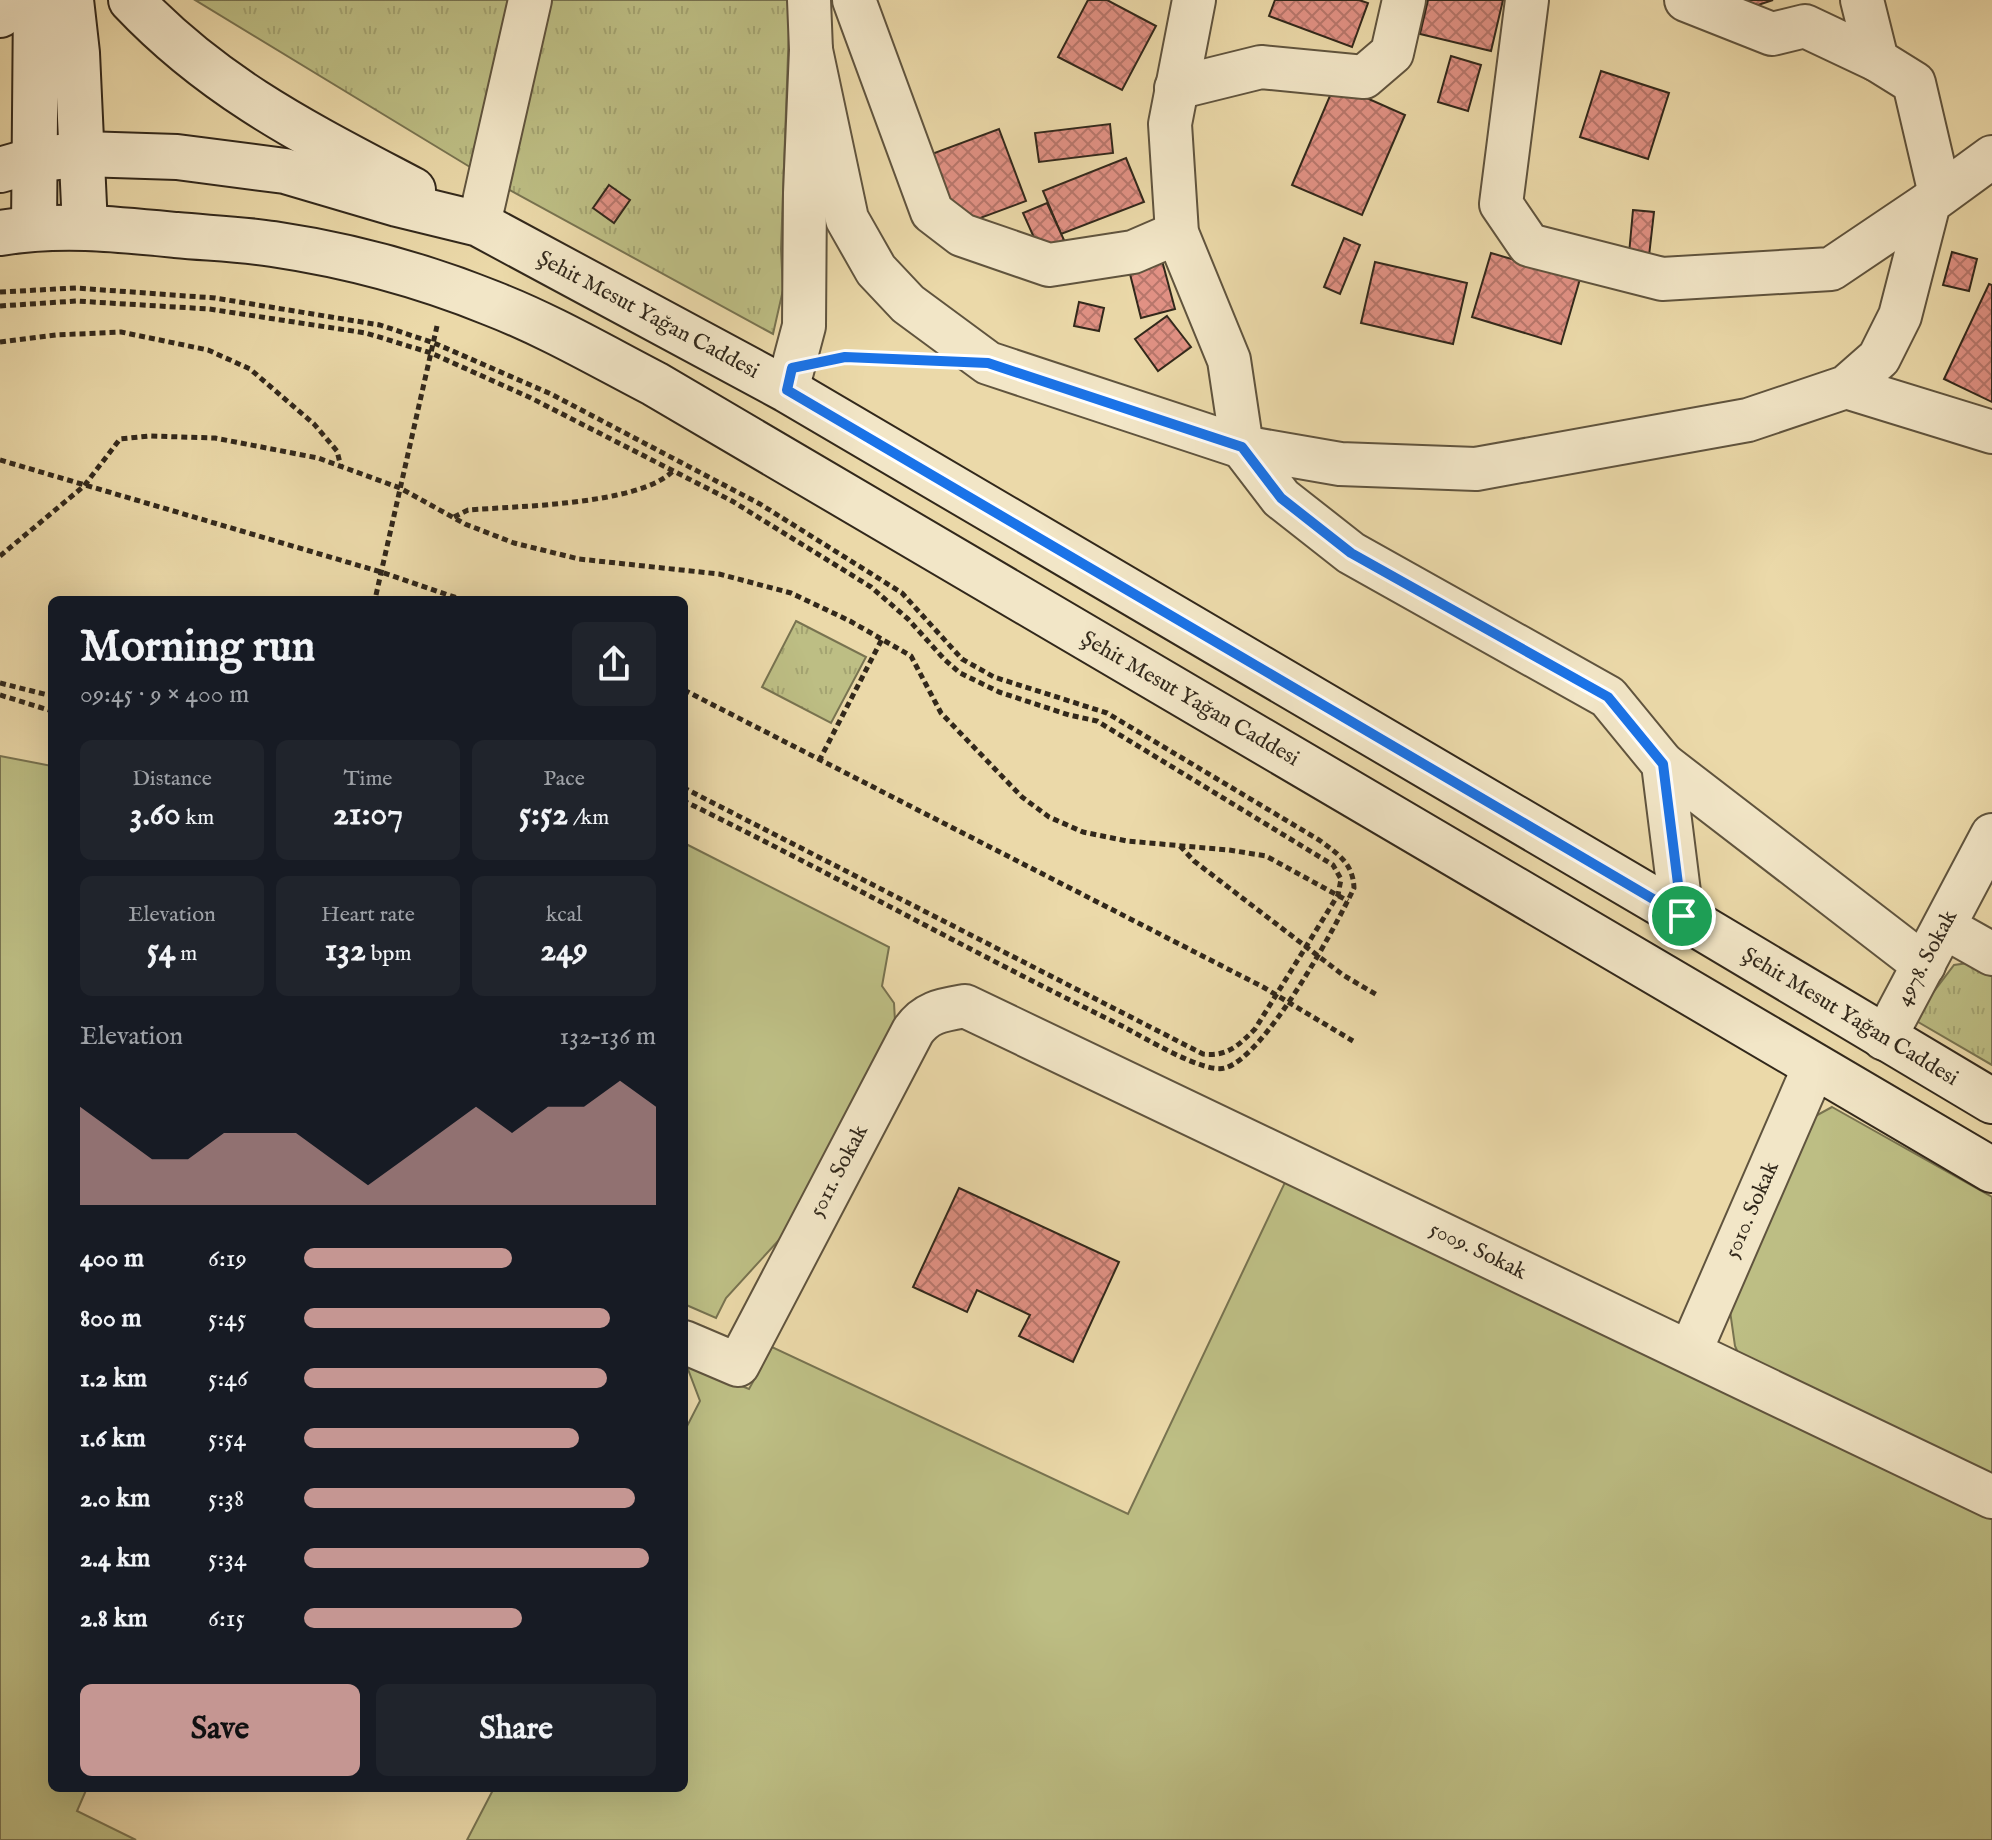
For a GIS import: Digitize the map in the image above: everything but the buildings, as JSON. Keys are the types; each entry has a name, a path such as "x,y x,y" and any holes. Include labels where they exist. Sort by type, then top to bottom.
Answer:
{"main road":[{"path":"0,15 8,0"},
{"path":"17,230 17,165 36,0"},
{"path":"71,0 83,154 85,227"},
{"path":"131,0 161,32 204,67 280,120 479,224"},
{"name":"Şehit Mesut Yağan Caddesi","path":"17,165 83,154 177,157 285,171 479,224 790,379 1884,1039 1992,1101"},
{"name":"Şehit Mesut Yağan Caddesi","path":"17,230 85,227 271,244 345,258 446,286 494,304 573,341 655,384 1992,1170"},
{"path":"1814,1067 1845,1014"}],"street":[{"path":"479,224 530,0"},
{"path":"790,379 804,326 811,50 809,0"},
{"path":"854,0 932,212 962,235 1049,265 1133,252 1177,233"},
{"path":"1194,0 1170,124 1177,233 1229,360 1242,447 1281,498 1351,553 1608,697 1663,764 1924,965"},
{"path":"1176,88 1261,67 1364,77 1392,53 1404,0"},
{"path":"1527,0 1501,204 1529,245 1662,279 1831,269 1992,157"},
{"path":"811,50 847,219 876,270 908,304 988,363 1242,447 1340,464 1476,469 1748,420 1846,387 1879,358 1900,316 1934,198 1914,83 1877,60 1805,26 1772,34 1686,0"},
{"path":"1862,0 1877,60"},
{"path":"1846,387 1992,432"},
{"path":"1663,764 1682,916"},
{"name":"4978. Sokak","path":"1884,1039 1992,835"},
{"path":"1944,927 1992,954"},
{"name":"5009. Sokak","path":"965,1006 1992,1497"},
{"name":"5011. Sokak","path":"688,1344 738,1365 913,1031 922,1019 935,1012 965,1006"},
{"name":"5010. Sokak","path":"1690,1352 1814,1067"}],"path":[{"path":"376,595 446,286"},
{"path":"0,292 76,288 215,298 380,325 434,343 551,394 760,504 902,593 962,659 994,677 1107,713 1319,840 1349,866 1354,888 1317,955 1258,1043 1223,1069 1200,1065 688,803"},
{"path":"0,306 76,301 209,309 366,333 431,353 531,398 732,501 871,587 908,619 960,673 999,692 1097,721 1333,865 1341,879 1338,895 1255,1029 1237,1047 1219,1056 1203,1054 688,790"},
{"path":"0,342 121,332 208,350 250,369 314,424 337,451 342,468"},
{"path":"790,379 845,357 924,360"},
{"path":"0,556 84,486 120,439 149,436 215,438 318,458 400,488 453,518 514,543 579,559 719,574 791,593 850,621 911,656 941,713 1022,797 1049,817 1083,832 1127,841 1266,856 1348,901"},
{"path":"0,460 381,572 451,596"},
{"path":"453,518 468,510 592,499 628,492 665,479 673,471"},
{"path":"819,761 882,639"},
{"path":"0,683 48,695"},
{"path":"688,692 1276,995 1353,1041"},
{"path":"0,695 48,710"},
{"path":"1180,846 1194,861 1317,955 1377,995"}],"green space":[{"path":"195,0 790,0 781,249 783,290 773,334 493,181"},
{"path":"796,621 866,657 831,723 762,687"},
{"path":"0,756 48,765 48,1792 85,1792 77,1811 136,1840 0,1840"},
{"path":"688,845 889,947 882,986 894,1003 895,1021 789,1229 726,1298 716,1318 688,1306"},
{"path":"1990,960 1992,1065 1913,1019 1954,965"},
{"path":"1832,1107 1992,1197 1992,1480 1742,1362 1735,1346 1730,1311 1810,1119"},
{"path":"1288,1176 1992,1517 1992,1840 467,1840 492,1792 688,1792 688,1424 700,1401 688,1365 749,1389 772,1347 1128,1514"}],"route":[{"path":"845,357 988,363 1242,447 1281,498 1351,553 1608,697 1663,764 1682,916 787,390 792,368 845,357"}]}
